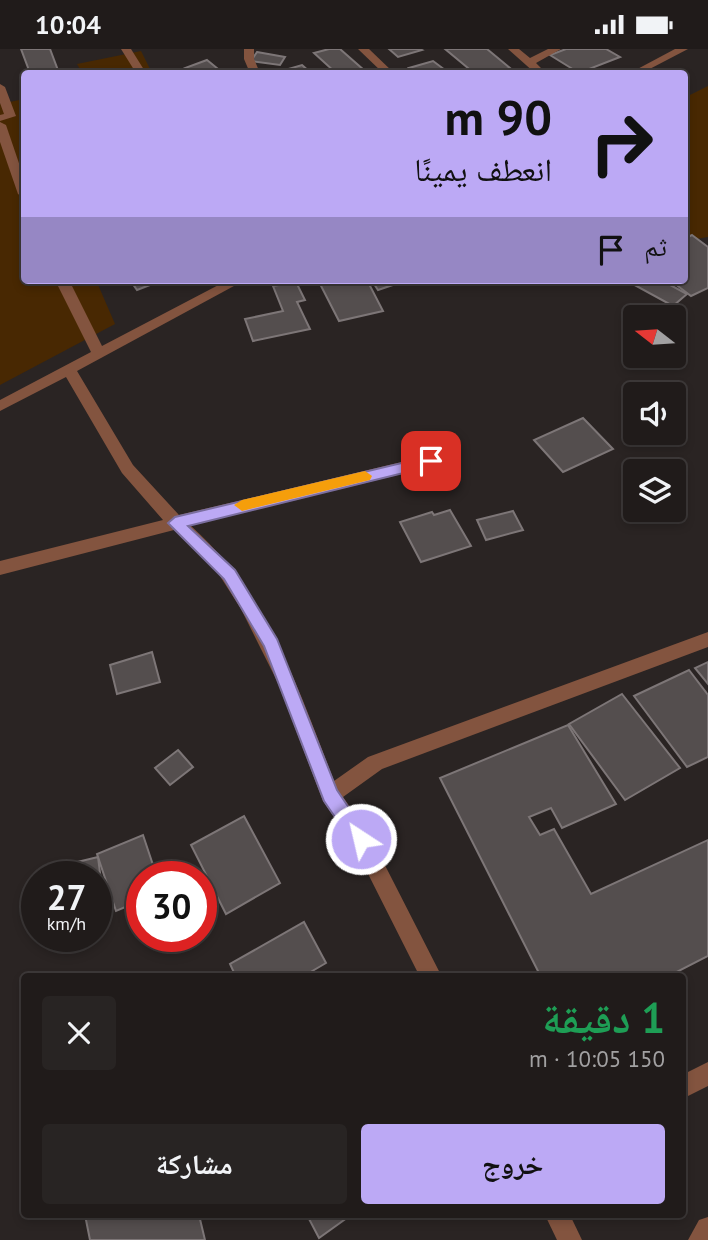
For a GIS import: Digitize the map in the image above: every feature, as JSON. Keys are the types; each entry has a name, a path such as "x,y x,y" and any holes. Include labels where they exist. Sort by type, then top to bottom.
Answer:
{"street":[{"path":"126,49 139,70"},
{"path":"249,49 249,59 254,70"},
{"path":"363,49 386,70"},
{"path":"513,49 537,70"},
{"path":"529,63 556,49"},
{"path":"641,70 683,49"},
{"path":"0,87 3,120 21,183"},
{"path":"3,120 21,114"},
{"path":"64,284 99,353"},
{"path":"0,406 230,284"},
{"path":"69,369 111,445 131,473 175,523 229,575 271,644 330,795 361,839 430,973"},
{"path":"0,568 431,461"},
{"path":"330,795 375,763 708,639"},
{"path":"686,1086 708,1073"},
{"path":"559,1218 570,1240"},
{"path":"700,1240 708,1229"}],"shaded area":[{"path":"141,51 150,70 80,70 77,64"},
{"path":"708,86 708,237 688,240 688,96"},
{"path":"21,100 21,284 98,284 115,324 0,385 0,104"}],"building":[{"path":"21,49 50,49 58,70 29,70"},
{"path":"340,49 364,70 333,70 314,53"},
{"path":"389,49 420,49 422,50 398,57"},
{"path":"445,49 487,49 510,68 503,70 470,70"},
{"path":"566,49 606,49 620,57 587,70 574,70 550,55"},
{"path":"257,52 285,57 280,65 251,61"},
{"path":"207,60 219,70 187,70 185,68"},
{"path":"433,61 445,70 412,70 409,68"},
{"path":"302,65 308,70 285,70"},
{"path":"692,235 708,247 708,288 691,296 675,284 688,284 688,237"},
{"path":"133,284 153,284 137,290"},
{"path":"297,284 305,300 297,302 310,329 253,341 245,319 283,311 273,286"},
{"path":"320,284 369,284 383,311 339,321"},
{"path":"374,284 396,284 378,290"},
{"path":"633,284 668,284 687,294 671,305"},
{"path":"583,418 613,449 563,472 534,440"},
{"path":"450,510 471,546 421,562 400,522 432,512 434,515"},
{"path":"513,511 523,530 486,540 477,520"},
{"path":"152,652 160,682 117,694 110,665"},
{"path":"708,662 708,684 695,668"},
{"path":"689,670 708,695 708,757 687,767 634,696"},
{"path":"622,694 680,768 625,800 569,724"},
{"path":"568,725 616,804 562,828 551,808 529,817 540,835 554,829 591,894 708,840 708,956 675,973 539,973 440,778"},
{"path":"178,750 193,767 170,785 155,768"},
{"path":"244,816 280,883 226,914 217,896 217,861 199,861 191,845"},
{"path":"143,835 152,861 126,861 126,907 116,911 112,899 112,861 99,861 97,854"},
{"path":"98,857 99,861 81,861"},
{"path":"304,922 326,963 309,973 234,973 230,964"},
{"path":"86,1218 200,1218 205,1240 90,1240"},
{"path":"309,1218 347,1218 319,1238"}],"slow traffic":[{"path":"242,505 365,476"}],"route":[{"path":"361,839 330,795 271,644 229,575 175,523 431,461"}]}
